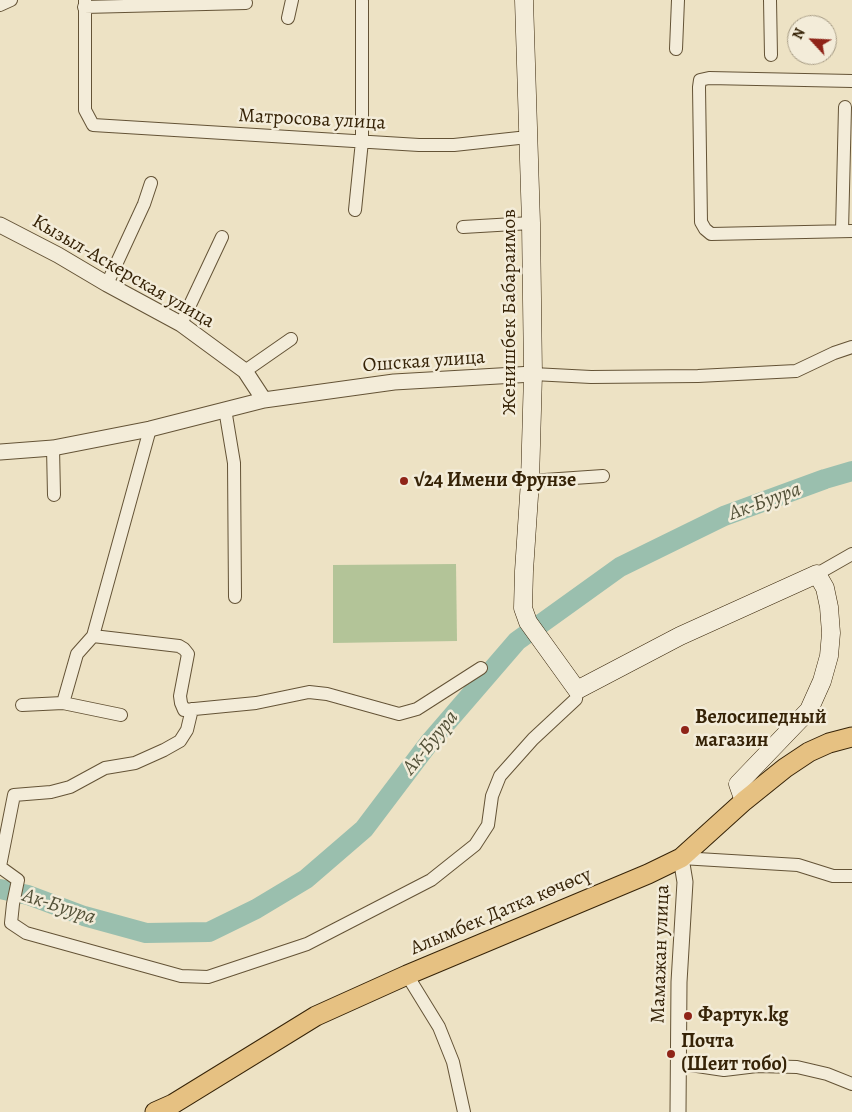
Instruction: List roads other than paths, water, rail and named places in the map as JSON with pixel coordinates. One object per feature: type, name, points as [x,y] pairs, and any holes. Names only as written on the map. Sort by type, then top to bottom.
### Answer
[{"type":"main road","name":"Женишбек Бабараимов","points":[[524,0],[531,224],[533,374],[530,481],[523,608],[528,622],[577,690]]},
{"type":"main road","points":[[577,690],[680,636],[818,574],[829,607],[831,632],[829,656],[822,681],[809,710],[738,784],[744,801]]},
{"type":"main road","name":"Алымбек Датка көчөсү","points":[[155,1112],[173,1104],[316,1016],[408,975],[648,874],[681,858],[744,801],[785,768],[809,752],[830,743],[852,737]]},
{"type":"street","points":[[0,5],[11,0]]},
{"type":"street","points":[[288,18],[292,0]]},
{"type":"street","points":[[676,49],[678,0]]},
{"type":"street","points":[[770,0],[771,55]]},
{"type":"street","points":[[356,210],[362,141],[362,1]]},
{"type":"street","points":[[85,3],[246,3]]},
{"type":"street","name":"Матросова улица","points":[[85,3],[85,110],[93,126],[419,145],[454,145],[528,137]]},
{"type":"street","points":[[845,107],[847,231],[711,234],[705,229],[702,222],[700,80],[708,78],[852,80]]},
{"type":"street","points":[[107,284],[144,204],[150,183]]},
{"type":"street","points":[[463,226],[531,224]]},
{"type":"street","name":"Кызыл-Аскерская улица","points":[[0,225],[58,255],[181,324],[245,371],[264,400]]},
{"type":"street","points":[[181,324],[222,238]]},
{"type":"street","points":[[245,371],[291,338]]},
{"type":"street","name":"Ошская улица","points":[[0,452],[53,448],[150,429],[264,400],[394,382],[533,374],[591,377],[698,376],[796,371],[834,353],[852,347]]},
{"type":"street","points":[[225,409],[234,463],[235,596]]},
{"type":"street","points":[[63,703],[77,654],[93,636],[150,429]]},
{"type":"street","points":[[53,448],[54,495]]},
{"type":"street","points":[[530,481],[603,476]]},
{"type":"street","points":[[818,574],[852,554]]},
{"type":"street","points":[[93,636],[179,646],[184,649],[188,654],[180,696],[180,703],[184,710],[256,703],[309,692],[327,694],[399,714],[417,709],[481,668]]},
{"type":"street","points":[[192,709],[187,730],[180,741],[164,750],[135,763],[105,768],[70,787],[51,792],[14,794],[0,866],[18,880],[11,923],[26,933],[181,976],[208,976],[307,944],[431,880],[475,845],[488,825],[492,796],[500,776],[532,739],[576,699],[577,690]]},
{"type":"street","points":[[22,705],[63,703],[121,715]]},
{"type":"street","points":[[681,858],[798,865],[833,876],[852,876]]},
{"type":"street","name":"Мамажан улица","points":[[678,1112],[679,982],[685,882],[681,858]]},
{"type":"street","points":[[408,975],[439,1027],[453,1062],[464,1112]]},
{"type":"street","points":[[677,1063],[724,1070],[757,1066],[797,1067],[828,1074],[852,1084]]},
{"type":"waterway","name":"Ак-Буура","points":[[0,889],[28,895],[84,916],[146,933],[209,932],[256,909],[306,879],[364,829],[429,743],[517,641],[620,567],[724,516],[852,471]]},
{"type":"place","name":"√24 Имени Фрунзе","points":[[404,481]]},
{"type":"place","name":"Велосипедный магазин","points":[[685,730]]},
{"type":"place","name":"Фартук.kg","points":[[688,1016]]},
{"type":"place","name":"Почта (Шеит тобо)","points":[[671,1054]]}]
